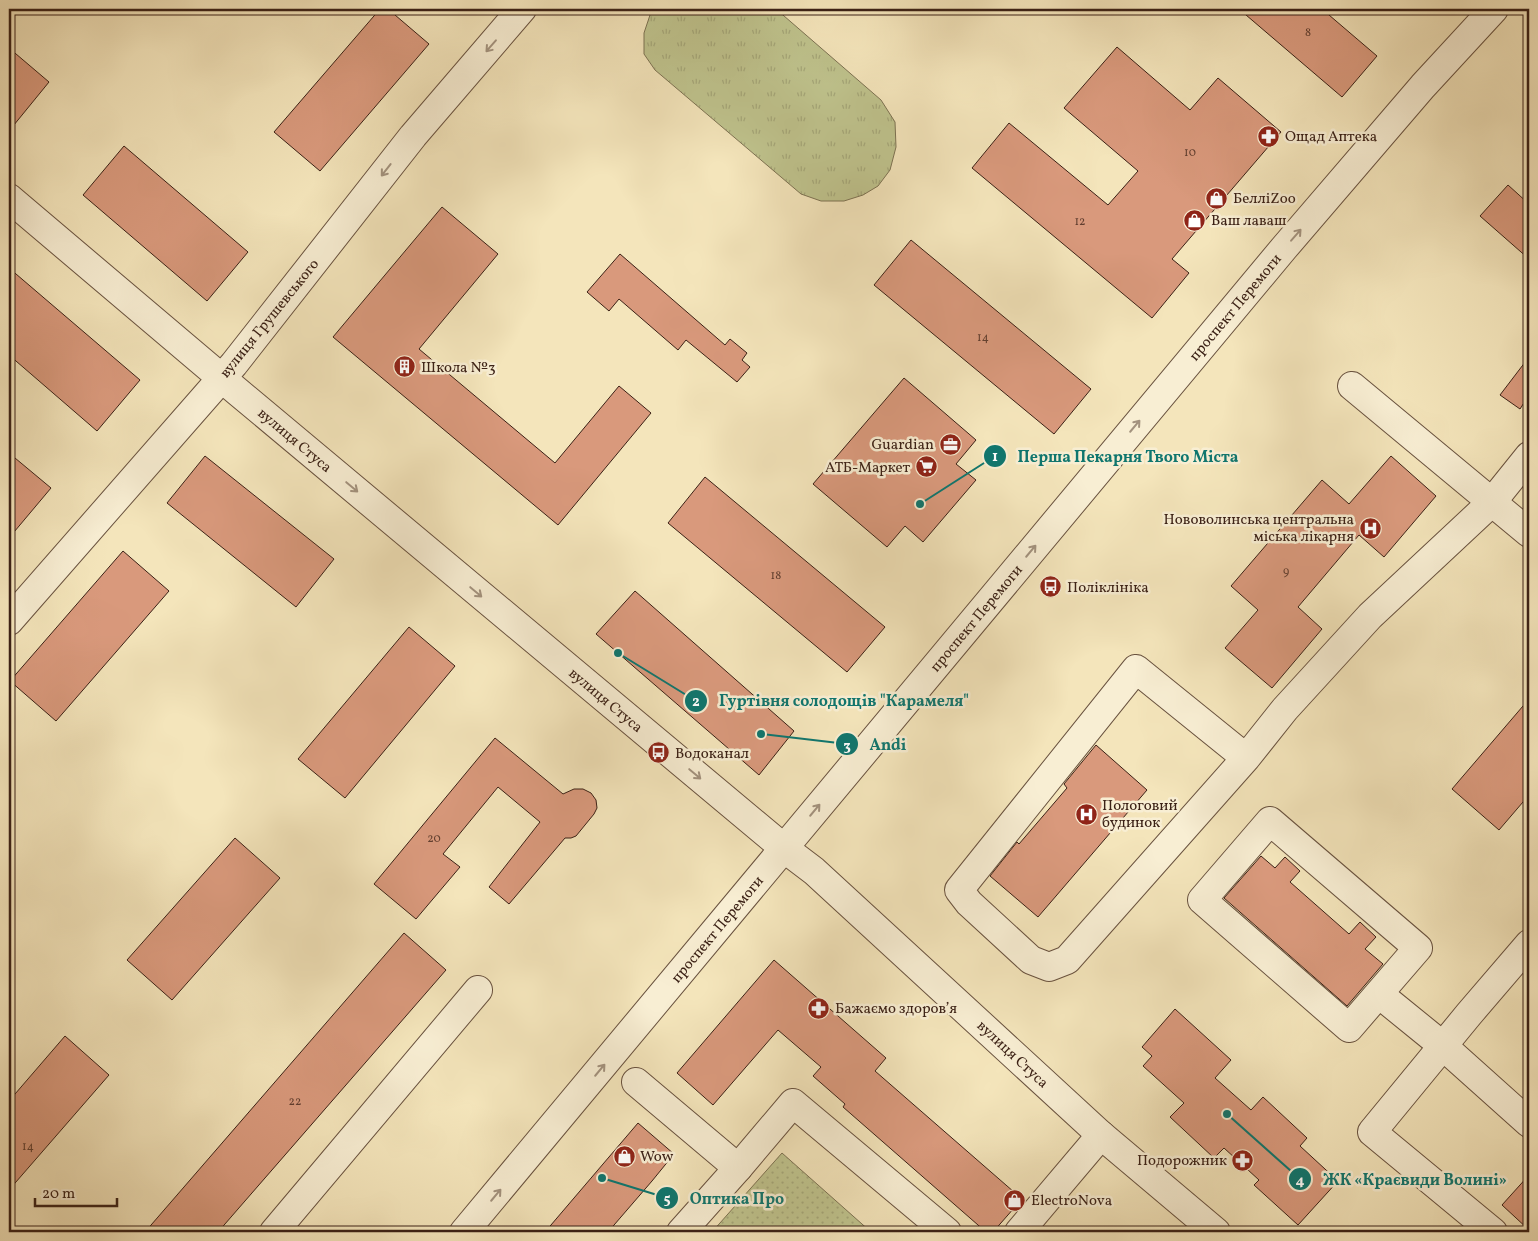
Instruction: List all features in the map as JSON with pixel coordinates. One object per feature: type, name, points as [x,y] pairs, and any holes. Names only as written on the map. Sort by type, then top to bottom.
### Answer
[{"type":"street","name":"вулиця Грушевського","points":[[9,621],[234,364],[413,136],[522,9]]},
{"type":"street","name":"проспект Перемоги","points":[[464,1232],[1284,248],[1423,86],[1494,9]]},
{"type":"street","name":"вулиця Стуса","points":[[9,198],[785,849],[814,871],[1101,1135],[1216,1232]]},
{"type":"street","points":[[1352,386],[1529,533]]},
{"type":"street","points":[[1246,758],[1136,669],[959,890],[969,903],[1031,960],[1049,967],[1067,960],[1246,758],[1285,710],[1370,616],[1492,502],[1529,456]]},
{"type":"street","points":[[1270,821],[1418,948],[1379,994],[1349,1028],[1202,900],[1270,821]]},
{"type":"street","points":[[1493,1232],[1372,1132],[1529,944]]},
{"type":"street","points":[[274,1232],[478,990]]},
{"type":"street","points":[[1379,994],[1443,1046],[1529,1123]]},
{"type":"street","points":[[636,1082],[738,1168]]},
{"type":"street","points":[[681,1232],[793,1102],[946,1232]]},
{"type":"street","points":[[1019,1232],[1101,1135]]},
{"type":"green space","points":[[652,9],[776,9],[881,100],[895,122],[896,147],[890,170],[878,186],[863,195],[844,201],[821,201],[801,194],[655,70],[644,54],[644,33]]},
{"type":"green space","points":[[782,1153],[871,1232],[712,1232]]},
{"type":"building","points":[[380,9],[388,9],[429,44],[320,171],[274,132]]},
{"type":"building","points":[[1239,9],[1322,9],[1377,56],[1342,97]]},
{"type":"building","points":[[1117,47],[1190,110],[1218,78],[1281,132],[1172,259],[1189,273],[1152,318],[972,168],[1009,123],[1108,205],[1138,171],[1064,108]]},
{"type":"building","points":[[9,48],[49,82],[9,131]]},
{"type":"building","points":[[124,146],[248,252],[207,301],[83,195]]},
{"type":"building","points":[[1508,185],[1529,204],[1529,259],[1480,216]]},
{"type":"building","name":"Школа №3","points":[[442,207],[498,254],[419,349],[555,463],[619,386],[651,413],[558,525],[333,337]]},
{"type":"building","points":[[911,240],[1091,389],[1054,434],[874,285]]},
{"type":"building","points":[[620,254],[725,345],[730,339],[747,353],[742,360],[750,367],[737,382],[686,340],[678,350],[619,299],[609,311],[587,292]]},
{"type":"building","points":[[9,268],[140,380],[97,431],[9,355]]},
{"type":"building","points":[[1529,357],[1529,395],[1520,409],[1500,395]]},
{"type":"building","points":[[904,378],[976,440],[956,464],[976,480],[923,542],[905,526],[887,547],[813,484]]},
{"type":"building","points":[[9,453],[51,488],[9,538]]},
{"type":"building","points":[[205,456],[334,559],[296,607],[167,503]]},
{"type":"building","points":[[1391,456],[1436,496],[1384,557],[1359,535],[1298,607],[1322,629],[1272,688],[1225,648],[1258,610],[1231,586],[1322,480],[1349,504]]},
{"type":"building","points":[[705,477],[885,627],[847,672],[668,523]]},
{"type":"building","points":[[123,551],[169,591],[56,721],[10,681]]},
{"type":"building","points":[[635,591],[794,731],[759,775],[596,634]]},
{"type":"building","points":[[409,627],[455,666],[345,798],[298,759]]},
{"type":"building","points":[[1529,699],[1529,795],[1499,830],[1452,789]]},
{"type":"building","points":[[495,738],[563,794],[574,789],[583,789],[591,793],[596,800],[597,808],[576,836],[565,838],[509,904],[489,887],[540,822],[498,787],[443,854],[460,867],[416,919],[374,884]]},
{"type":"building","name":"Пологовий будинок","points":[[1096,745],[1147,790],[1038,917],[990,876],[1017,842],[1019,844],[1067,788],[1064,784]]},
{"type":"building","points":[[235,838],[280,878],[172,1000],[127,960]]},
{"type":"building","points":[[1261,856],[1275,868],[1285,857],[1300,871],[1290,882],[1349,934],[1360,922],[1376,937],[1365,949],[1383,964],[1347,1006],[1224,898]]},
{"type":"building","points":[[404,933],[446,970],[218,1232],[145,1232]]},
{"type":"building","points":[[774,960],[886,1058],[875,1071],[1022,1199],[993,1232],[986,1232],[843,1107],[845,1104],[813,1076],[821,1067],[778,1030],[713,1105],[677,1073]]},
{"type":"building","points":[[1175,1009],[1231,1060],[1215,1078],[1251,1110],[1263,1097],[1307,1138],[1300,1146],[1338,1181],[1298,1225],[1254,1185],[1259,1180],[1224,1148],[1214,1158],[1170,1117],[1184,1103],[1143,1066],[1152,1056],[1142,1047]]},
{"type":"building","points":[[65,1036],[109,1075],[9,1190],[9,1101]]},
{"type":"building","points":[[638,1123],[674,1154],[652,1181],[608,1232],[545,1232]]},
{"type":"building","points":[[1529,1175],[1529,1230],[1502,1205]]},
{"type":"place","name":"Ощад Аптека","points":[[1269,136]]},
{"type":"place","name":"БелліZoo","points":[[1217,198]]},
{"type":"place","name":"Ваш лаваш","points":[[1195,220]]},
{"type":"place","name":"Школа №3","points":[[405,367]]},
{"type":"place","name":"Guardian","points":[[950,444]]},
{"type":"place","name":"АТБ-Маркет","points":[[926,467]]},
{"type":"place","name":"Перша Пекарня Твого Міста","points":[[920,504]]},
{"type":"place","name":"Нововолинська центральна міська лікарня","points":[[1370,528]]},
{"type":"place","name":"Поліклініка","points":[[1051,587]]},
{"type":"place","name":"Гуртівня солодощів \"Карамеля\"","points":[[618,653]]},
{"type":"place","name":"Andi","points":[[761,734]]},
{"type":"place","name":"Водоканал","points":[[659,753]]},
{"type":"place","name":"Пологовий будинок","points":[[1086,814]]},
{"type":"place","name":"Бажаємо здоровʼя","points":[[819,1008]]},
{"type":"place","name":"ЖК «Краєвиди Волині»","points":[[1227,1114]]},
{"type":"place","name":"Wow","points":[[624,1156]]},
{"type":"place","name":"Подорожник","points":[[1243,1160]]},
{"type":"place","name":"Оптика Про","points":[[602,1178]]},
{"type":"place","name":"ElectroNova","points":[[1015,1200]]}]
